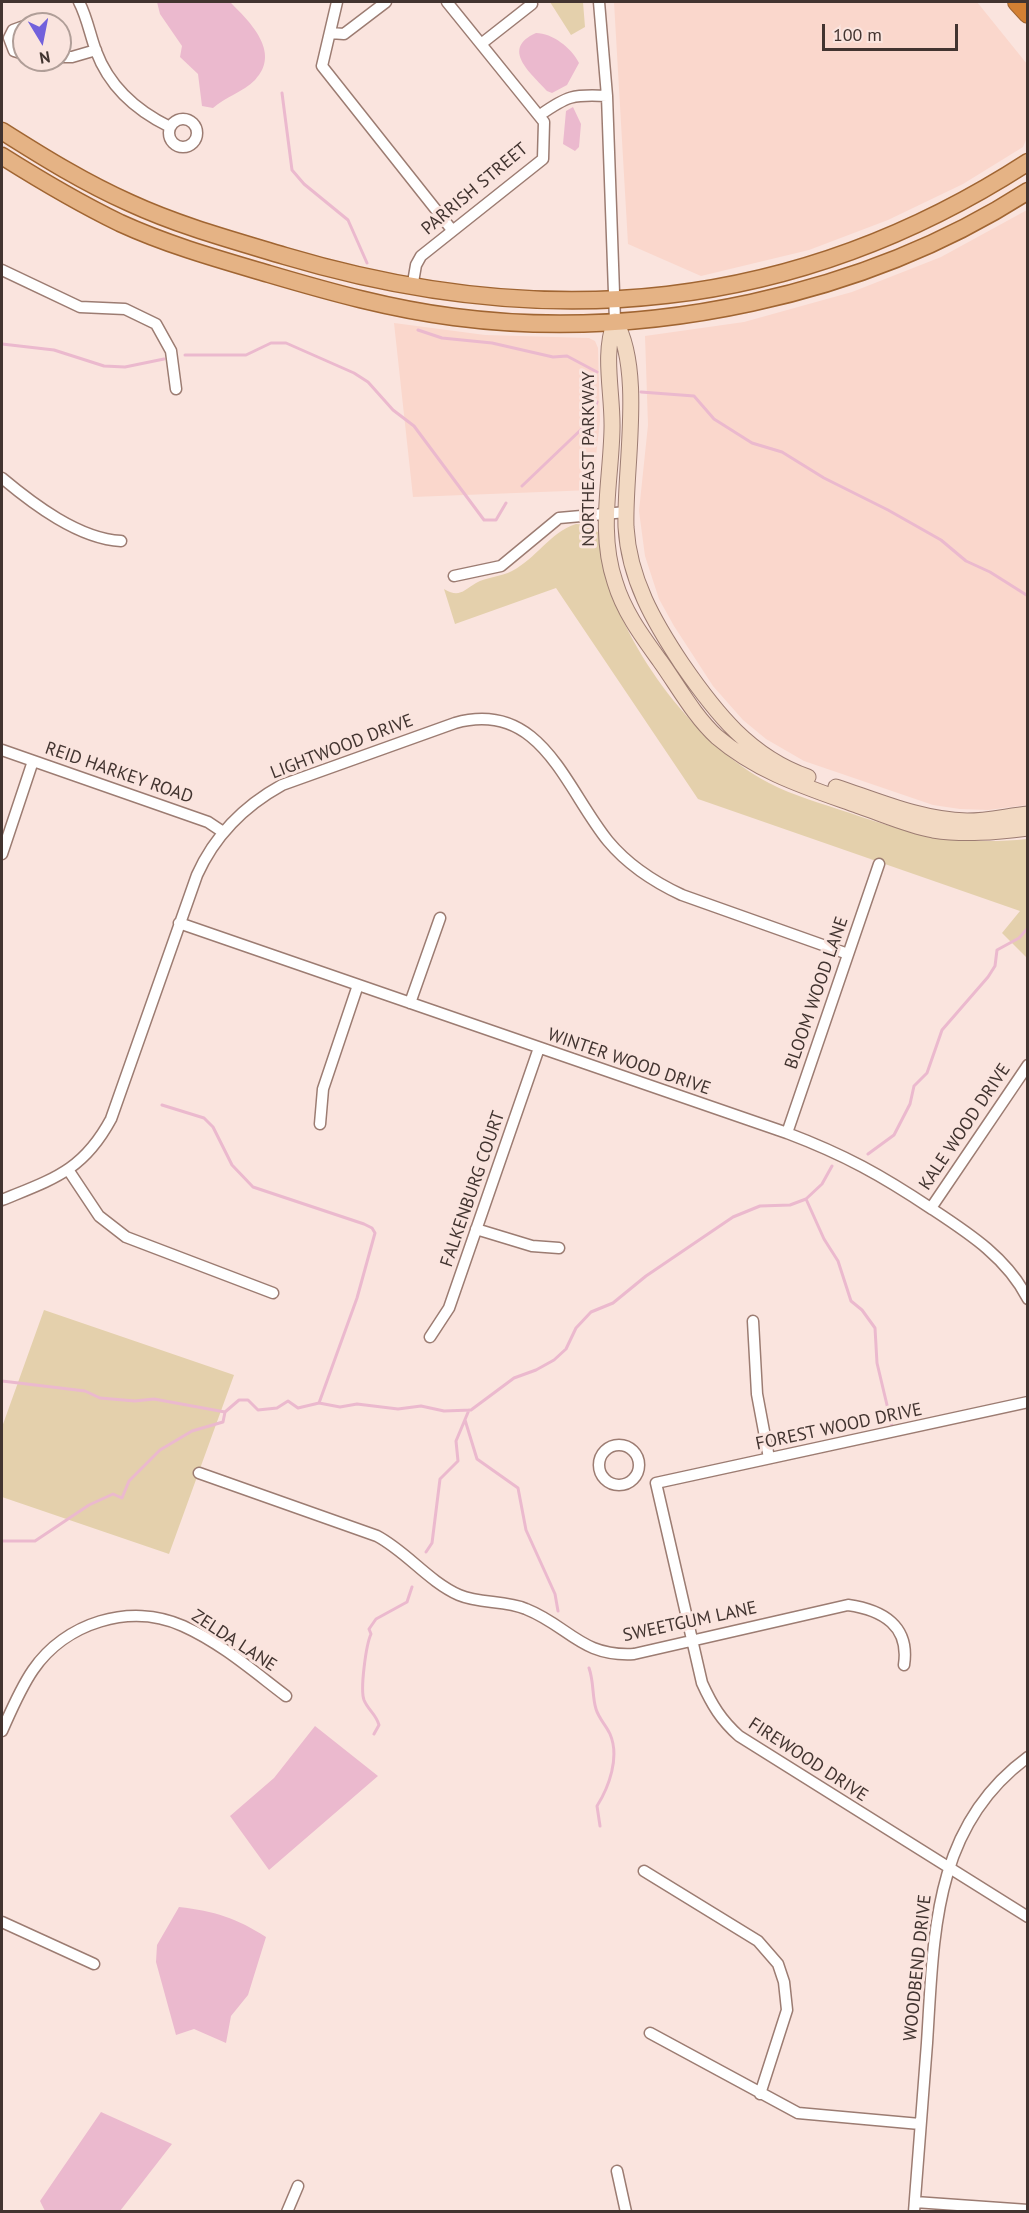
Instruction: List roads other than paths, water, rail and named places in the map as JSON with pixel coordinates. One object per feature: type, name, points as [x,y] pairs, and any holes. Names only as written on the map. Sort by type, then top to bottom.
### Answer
[{"type":"highway","points":[[1017,2],[1028,14]]},
{"type":"main road","points":[[2,131],[71,174],[129,203],[190,228],[323,268],[412,288],[502,300],[615,301],[726,287],[841,254],[909,227],[963,200],[1028,162]]},
{"type":"main road","points":[[2,156],[63,194],[123,224],[186,250],[319,289],[395,307],[454,317],[542,323],[615,321],[692,314],[777,295],[894,260],[974,222],[1028,191]]},
{"type":"main road","points":[[926,246],[925,236],[929,230],[991,197],[1028,170]]},
{"type":"main road","points":[[777,295],[802,280],[904,240],[908,235],[909,227]]},
{"type":"street","points":[[79,2],[106,72],[124,96],[140,109],[170,127]]},
{"type":"street","points":[[337,2],[322,66],[452,230]]},
{"type":"street","points":[[330,33],[344,34],[386,2]]},
{"type":"street","points":[[447,2],[540,116],[563,99],[581,95],[607,96]]},
{"type":"street","points":[[481,44],[532,4],[530,2]]},
{"type":"street","name":"NORTHEAST PARKWAY","points":[[598,2],[607,96],[615,301],[615,321],[609,336],[608,351],[612,428],[605,531],[615,582],[634,624],[715,735],[733,750],[778,776],[912,825],[980,834],[1028,828]]},
{"type":"street","points":[[12,30],[9,38],[12,46]]},
{"type":"street","points":[[72,57],[96,50]]},
{"type":"street","name":"PARRISH STREET","points":[[412,288],[416,266],[421,256],[543,159],[544,122],[540,116]]},
{"type":"street","points":[[2,270],[80,307],[125,309],[156,324],[171,351],[176,389]]},
{"type":"street","name":"NORTHEAST PARKWAY","points":[[615,321],[623,335],[626,350],[630,401],[626,512],[632,565],[654,621],[723,720],[753,748],[799,774],[913,813],[969,821],[1028,814]]},
{"type":"street","points":[[2,478],[57,518],[100,537],[121,541]]},
{"type":"street","points":[[454,576],[501,566],[559,518],[626,512]]},
{"type":"street","name":"LIGHTWOOD DRIVE","points":[[2,1200],[69,1171],[91,1150],[111,1119],[202,862],[223,832],[257,800],[295,779],[455,723],[475,718],[495,719],[524,730],[543,746],[607,840],[652,880],[682,895],[848,954]]},
{"type":"street","name":"REID HARKEY ROAD","points":[[2,750],[208,822],[223,832]]},
{"type":"street","points":[[2,854],[33,761]]},
{"type":"street","name":"BLOOM WOOD LANE","points":[[787,1133],[879,864]]},
{"type":"street","points":[[410,1003],[440,918]]},
{"type":"street","name":"WINTER WOOD DRIVE","points":[[179,923],[787,1133],[865,1166],[986,1246],[1009,1270],[1028,1299]]},
{"type":"street","points":[[320,1124],[323,1089],[358,985]]},
{"type":"street","name":"FALKENBURG COURT","points":[[430,1337],[448,1308],[539,1048]]},
{"type":"street","name":"KALE WOOD DRIVE","points":[[931,1208],[1028,1065]]},
{"type":"street","points":[[69,1171],[99,1216],[126,1237],[273,1293]]},
{"type":"street","points":[[477,1229],[526,1244],[559,1248]]},
{"type":"street","points":[[753,1321],[757,1395],[769,1458]]},
{"type":"street","name":"FOREST WOOD DRIVE","points":[[656,1483],[865,1440],[1028,1402]]},
{"type":"street","points":[[639,1469],[656,1483]]},
{"type":"street","name":"SWEETGUM LANE","points":[[199,1473],[377,1536],[400,1549],[440,1583],[459,1595],[526,1608],[597,1651],[617,1655],[634,1654],[848,1605],[868,1609],[895,1626],[904,1643],[904,1665]]},
{"type":"street","name":"FIREWOOD DRIVE","points":[[656,1483],[702,1683],[713,1708],[739,1736],[1028,1917]]},
{"type":"street","name":"ZELDA LANE","points":[[2,1731],[24,1683],[46,1654],[84,1627],[113,1618],[146,1617],[182,1625],[220,1647],[286,1695]]},
{"type":"street","name":"WOODBEND DRIVE","points":[[914,2206],[937,1909],[955,1849],[980,1804],[1005,1775],[1028,1757]]},
{"type":"street","points":[[644,1871],[758,1941],[778,1964],[786,1992],[786,2018],[760,2094]]},
{"type":"street","points":[[2,1922],[94,1964]]},
{"type":"street","points":[[650,2032],[787,2108],[812,2116],[920,2124]]},
{"type":"street","points":[[617,2171],[626,2211]]},
{"type":"street","points":[[286,2211],[298,2186]]},
{"type":"street","points":[[914,2206],[1028,2210]]},
{"type":"waterway","points":[[282,93],[292,170],[304,184],[348,220],[367,263]]},
{"type":"waterway","points":[[418,330],[442,338],[492,343],[553,357],[567,356],[597,372]]},
{"type":"waterway","points":[[185,355],[246,355],[271,343],[286,343],[354,373],[368,382],[393,410],[414,426],[484,520],[496,520],[506,503]]},
{"type":"waterway","points":[[2,344],[54,350],[104,366],[125,367],[164,359]]},
{"type":"waterway","points":[[641,392],[694,396],[714,419],[752,443],[782,452],[824,478],[888,510],[941,540],[966,561],[990,572],[1028,596]]},
{"type":"waterway","points":[[522,486],[589,422],[597,402]]},
{"type":"waterway","points":[[868,1154],[894,1135],[910,1104],[914,1086],[927,1073],[942,1030],[988,977],[995,966],[997,950],[1019,938],[1028,928]]},
{"type":"waterway","points":[[162,1105],[204,1118],[213,1127],[232,1165],[253,1187],[364,1224],[372,1228],[375,1233],[357,1298],[319,1403]]},
{"type":"waterway","points":[[2,1381],[85,1391],[100,1398],[135,1401],[154,1399],[225,1412],[239,1400],[248,1400],[258,1410],[277,1408],[288,1401],[298,1408],[319,1403],[340,1407],[357,1404],[398,1409],[421,1406],[444,1411],[471,1410],[514,1378],[554,1360],[566,1349],[576,1328],[591,1312],[613,1303],[646,1276],[733,1217],[760,1206],[790,1205],[806,1199],[822,1184],[832,1166]]},
{"type":"waterway","points":[[806,1199],[824,1239],[838,1261],[851,1301],[862,1310],[875,1328],[877,1363],[892,1426]]},
{"type":"waterway","points":[[426,1552],[432,1543],[440,1479],[458,1461],[456,1441],[469,1410]]},
{"type":"waterway","points":[[2,1541],[35,1541],[89,1505],[113,1494],[122,1498],[129,1481],[160,1450],[192,1431],[223,1422],[225,1412]]},
{"type":"waterway","points":[[465,1420],[477,1459],[518,1488],[526,1530],[555,1594],[558,1611]]},
{"type":"waterway","points":[[374,1734],[379,1725],[364,1700],[363,1694],[364,1667],[371,1634],[369,1629],[376,1619],[407,1602],[412,1587]]},
{"type":"waterway","points":[[589,1668],[596,1709],[610,1734],[614,1752],[612,1772],[597,1806],[600,1826]]}]
